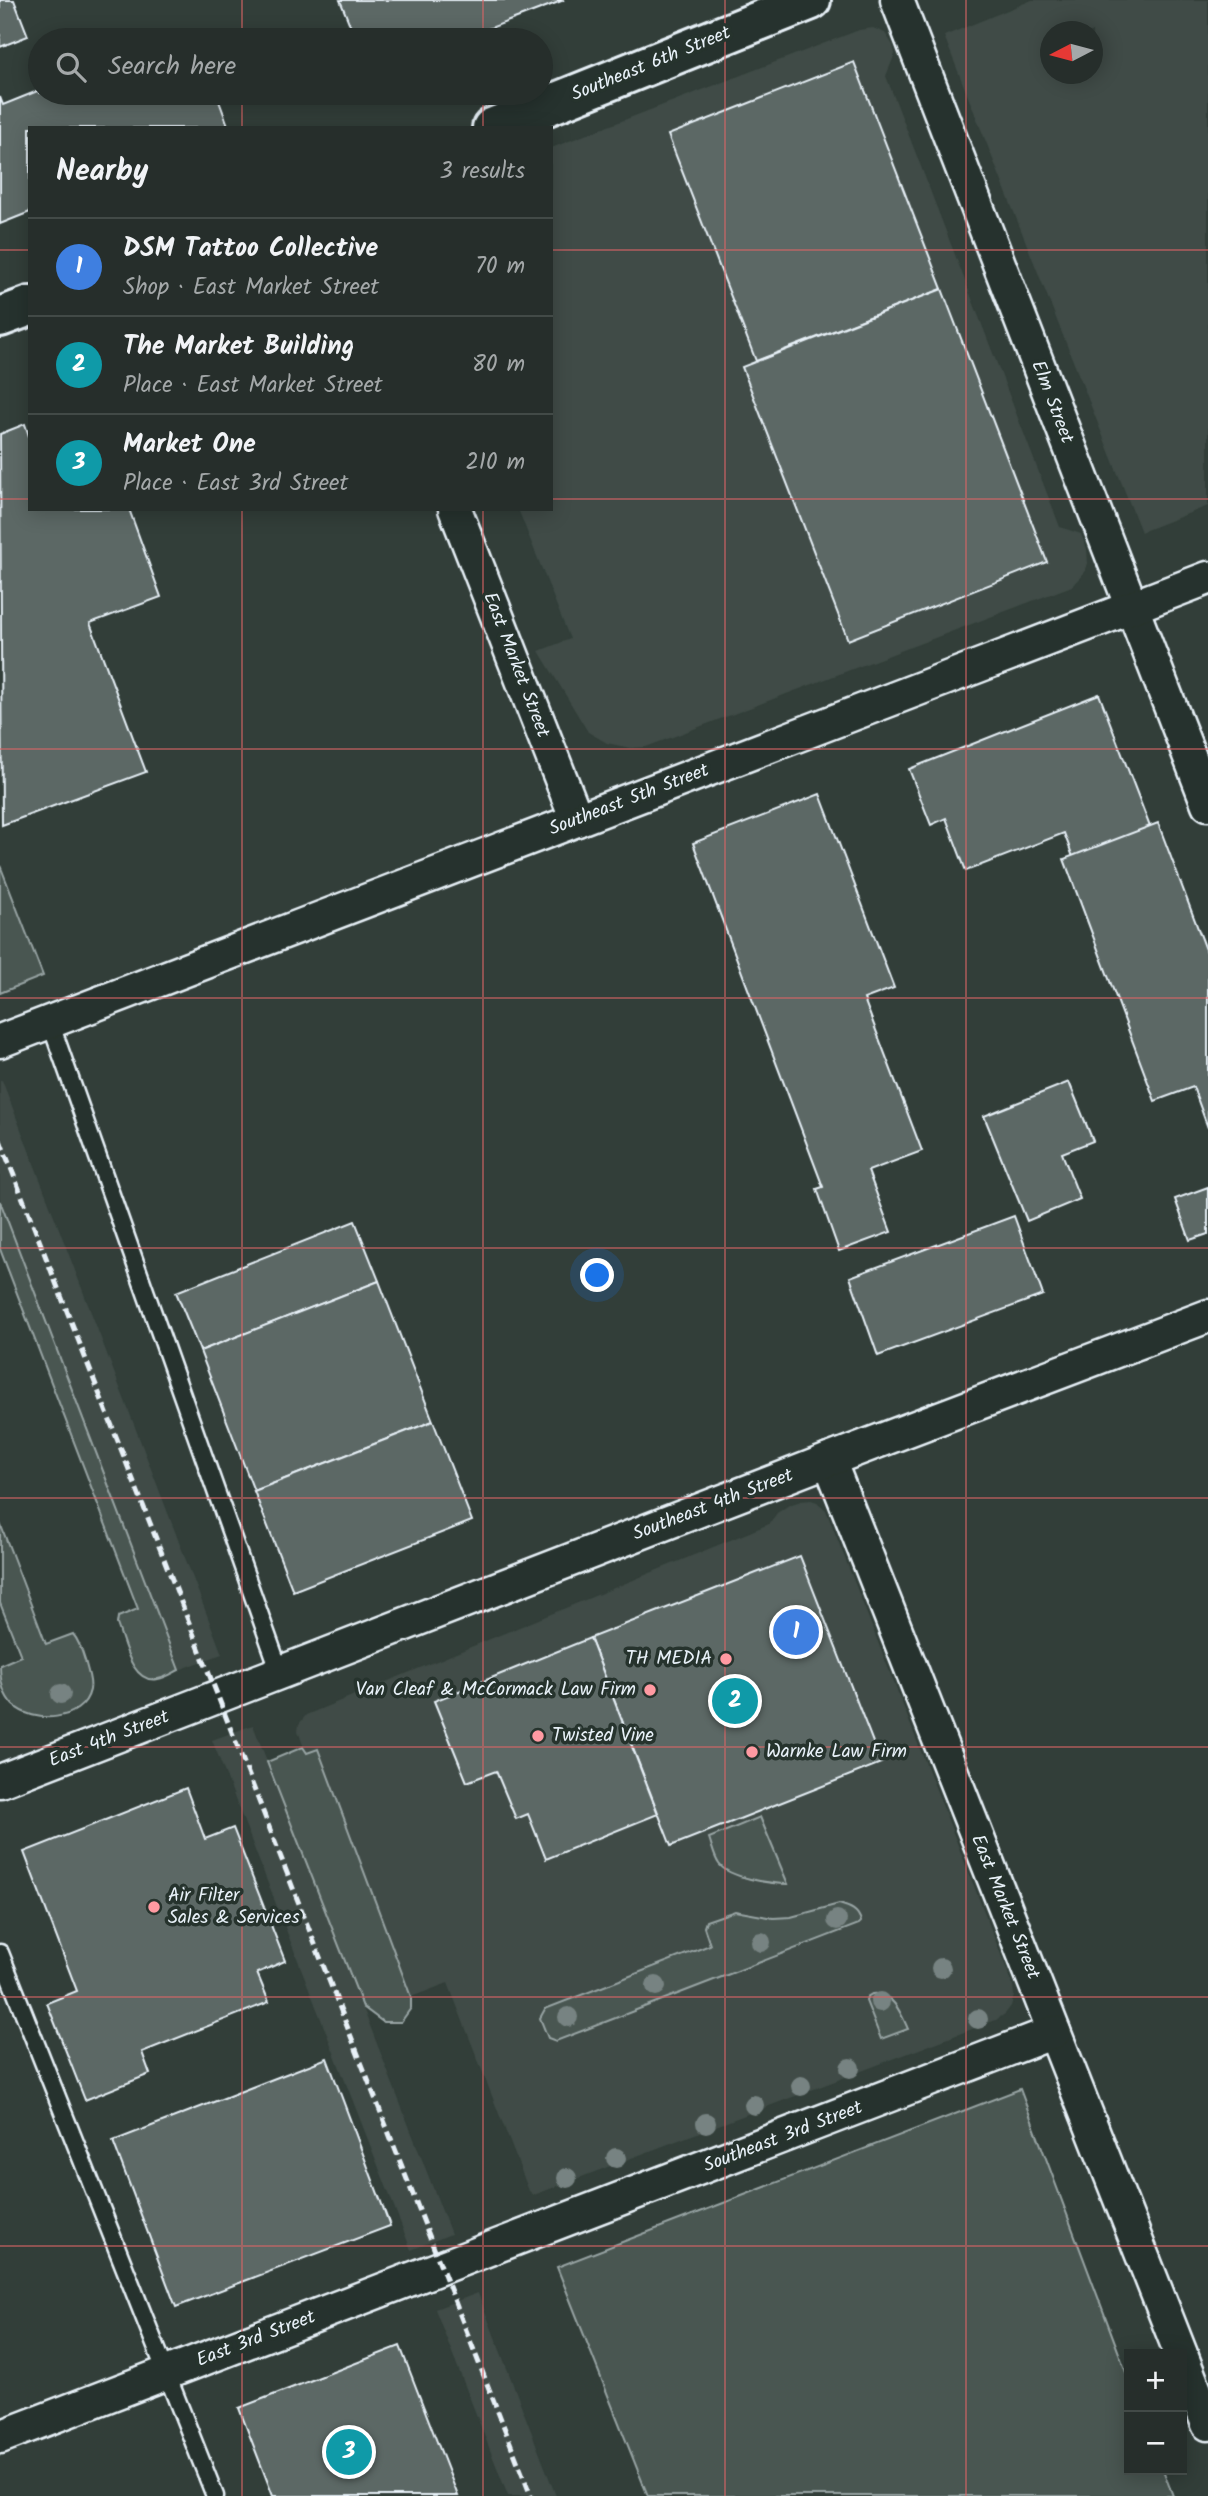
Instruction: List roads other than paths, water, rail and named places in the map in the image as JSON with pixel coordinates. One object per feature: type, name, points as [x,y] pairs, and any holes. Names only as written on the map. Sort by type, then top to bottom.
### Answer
[{"type":"main road","name":"Southeast 6th Street","points":[[553,104],[811,0]]},
{"type":"main road","name":"Southeast 6th Street","points":[[497,126],[549,105]]},
{"type":"main road","points":[[0,317],[28,307]]},
{"type":"street","name":"Elm Street","points":[[897,0],[1208,804]]},
{"type":"street","name":"East Market Street","points":[[456,511],[577,820]]},
{"type":"street","name":"Southeast 5th Street","points":[[0,1041],[1208,578]]},
{"type":"street","name":"Southeast 4th Street","points":[[218,1696],[1208,1316]]},
{"type":"street","name":"East Market Street","points":[[828,1460],[1178,2349]]},
{"type":"street","name":"East 4th Street","points":[[0,1781],[218,1696]]},
{"type":"street","name":"Southeast 3rd Street","points":[[512,2241],[1054,2032]]},
{"type":"street","name":"East 3rd Street","points":[[0,2437],[512,2241]]},
{"type":"street","name":"East Market Street","points":[[1187,2371],[1208,2424]]},
{"type":"lane","points":[[50,1023],[280,1672]]},
{"type":"lane","points":[[0,1953],[215,2496]]},
{"type":"railway","points":[[0,1140],[531,2496]]},
{"type":"place","name":"DSM Tattoo Collective","points":[[796,1632]]},
{"type":"place","name":"TH MEDIA","points":[[726,1659]]},
{"type":"place","name":"Van Cleaf & McCormack Law Firm","points":[[650,1690]]},
{"type":"place","name":"The Market Building","points":[[735,1701]]},
{"type":"place","name":"Twisted Vine","points":[[538,1736]]},
{"type":"place","name":"Warnke Law Firm","points":[[752,1752]]},
{"type":"place","name":"Air Filter Sales & Services","points":[[154,1907]]},
{"type":"place","name":"Market One","points":[[349,2452]]}]
